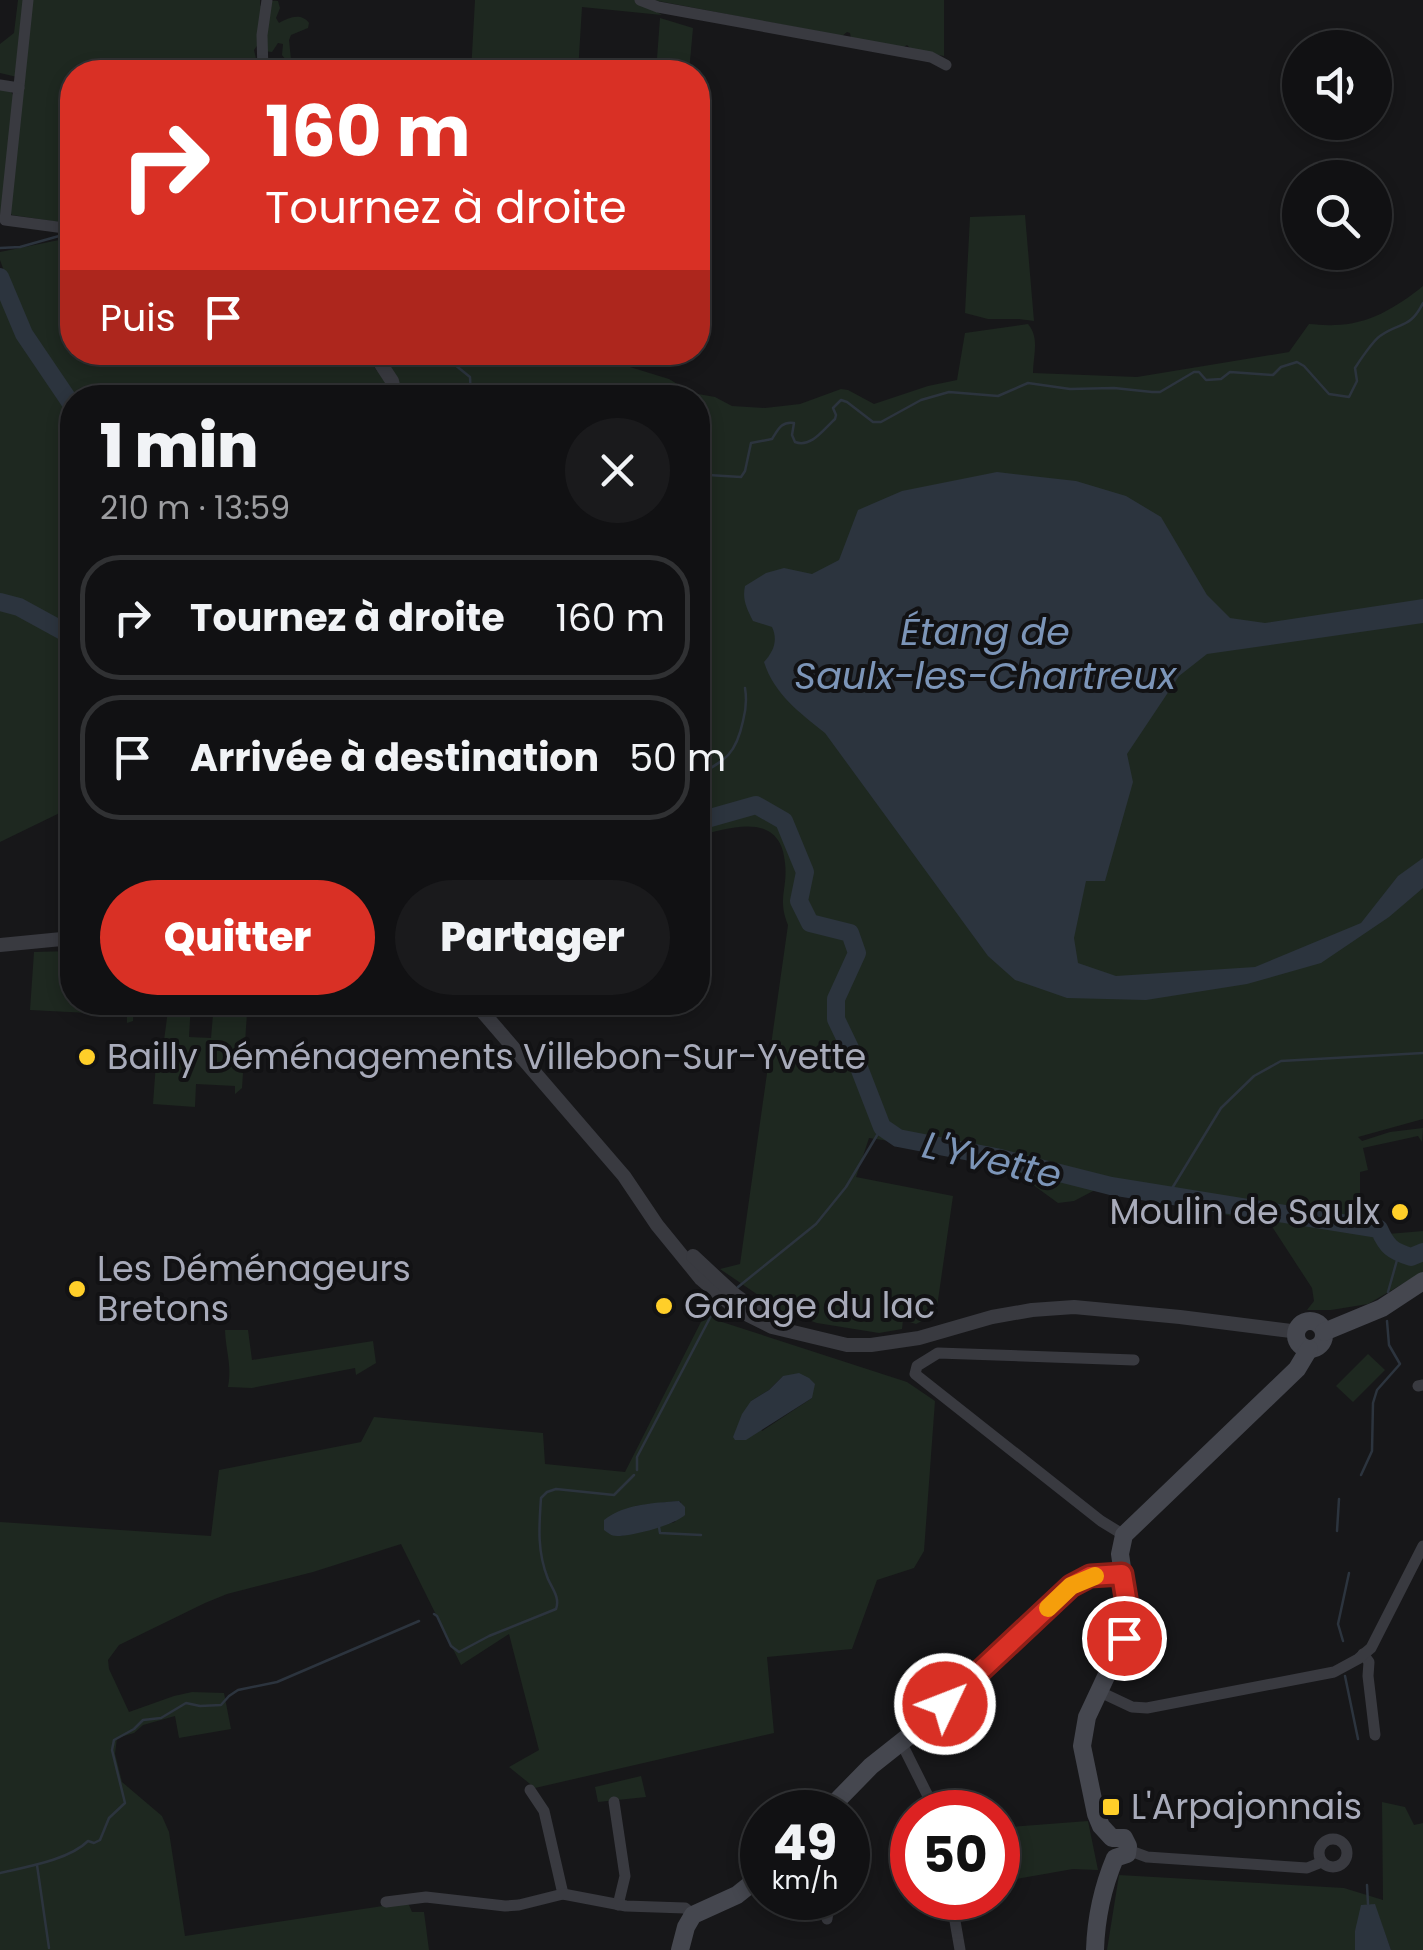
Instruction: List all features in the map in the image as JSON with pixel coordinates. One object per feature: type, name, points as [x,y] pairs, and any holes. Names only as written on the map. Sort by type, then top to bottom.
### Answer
[{"type":"main road","points":[[1324,1332],[1382,1308],[1423,1282]]},
{"type":"main road","points":[[1095,1950],[1096,1918],[1104,1883],[1122,1854],[1124,1838],[1112,1838],[1101,1826],[1082,1746],[1086,1717],[1122,1650],[1129,1616],[1120,1554],[1124,1535],[1297,1369],[1309,1349],[1321,1344],[1324,1332],[1320,1324],[1311,1320],[1298,1326],[1296,1335],[1298,1343],[1309,1349]]},
{"type":"main road","points":[[847,1790],[1071,1586],[1090,1576],[1122,1574]]},
{"type":"main road","points":[[680,1950],[693,1915],[740,1893]]},
{"type":"street","points":[[28,0],[5,220],[60,227]]},
{"type":"street","points":[[263,60],[267,0]]},
{"type":"street","points":[[640,0],[674,10],[931,57],[946,65]]},
{"type":"street","points":[[0,86],[20,88]]},
{"type":"street","points":[[0,944],[60,939]]},
{"type":"street","points":[[485,1015],[624,1176],[656,1225],[701,1279],[782,1325],[819,1339],[847,1344],[890,1344],[1032,1310],[1074,1308],[1180,1317],[1290,1331],[1296,1335]]},
{"type":"street","points":[[1124,1535],[915,1374],[917,1366],[938,1353],[1134,1360]]},
{"type":"street","points":[[1098,1691],[1146,1708],[1334,1672],[1370,1648],[1423,1546]]},
{"type":"street","points":[[1363,1654],[1370,1662],[1375,1735]]},
{"type":"street","points":[[901,1742],[925,1790]]},
{"type":"street","points":[[530,1790],[544,1811],[562,1894]]},
{"type":"street","points":[[614,1802],[625,1876],[618,1905]]},
{"type":"street","points":[[1122,1854],[1307,1868],[1322,1862]]},
{"type":"street","points":[[386,1902],[426,1898],[505,1906],[562,1894],[618,1905],[684,1908],[693,1915]]},
{"type":"street","points":[[955,1920],[960,1950]]},
{"type":"shaded area","points":[[18,0],[260,0],[260,6],[278,1],[279,23],[298,17],[309,23],[308,28],[291,35],[291,60],[282,55],[283,44],[278,43],[272,52],[257,46],[256,60],[60,60],[60,222],[12,215],[8,209],[17,77],[0,73],[0,44],[14,33]]},
{"type":"shaded area","points":[[475,0],[637,0],[662,15],[582,7],[579,60],[472,60]]},
{"type":"shaded area","points":[[653,0],[944,0],[944,56],[912,50],[907,45],[902,48],[851,38],[847,32],[842,36]]},
{"type":"shaded area","points":[[660,18],[693,28],[690,60],[657,60]]},
{"type":"shaded area","points":[[0,89],[10,90],[14,97],[0,220]]},
{"type":"shaded area","points":[[1025,215],[1034,321],[988,319],[965,313],[970,217]]},
{"type":"shaded area","points":[[60,240],[60,365],[373,365],[377,371],[375,365],[624,365],[679,385],[60,385],[60,813],[0,842],[0,298],[12,293],[0,252]]},
{"type":"shaded area","points":[[1423,286],[1423,1119],[1358,1137],[1362,1141],[1423,1128],[1422,1142],[1418,1136],[1363,1148],[1368,1170],[1360,1172],[1360,1229],[1388,1234],[1423,1231],[1423,1272],[1368,1304],[1307,1310],[1314,1301],[1312,1288],[1271,1225],[1118,1190],[1095,1190],[1074,1201],[1058,1203],[1003,1163],[965,1152],[869,1138],[856,1177],[953,1196],[936,1314],[916,1324],[903,1320],[902,1329],[879,1333],[817,1323],[780,1310],[720,1269],[740,1264],[788,925],[783,908],[785,863],[781,847],[764,829],[710,833],[710,396],[732,406],[765,408],[800,404],[841,389],[874,404],[957,380],[965,333],[1028,324],[1035,341],[1033,373],[1137,377],[1289,352],[1309,324],[1347,324],[1370,318]]},
{"type":"shaded area","points":[[60,951],[60,1012],[30,1010],[34,952]]},
{"type":"shaded area","points":[[167,1015],[190,1015],[189,1037],[211,1038],[213,1015],[247,1015],[242,1088],[235,1094],[235,1086],[196,1084],[195,1107],[153,1104],[157,1049],[163,1048]]},
{"type":"shaded area","points":[[707,1310],[722,1322],[907,1382],[935,1401],[924,1551],[914,1568],[877,1580],[852,1649],[767,1657],[774,1733],[535,1788],[509,1767],[539,1750],[509,1634],[461,1665],[401,1544],[227,1594],[119,1645],[108,1660],[109,1669],[129,1712],[192,1692],[224,1693],[231,1729],[179,1738],[175,1716],[117,1738],[115,1754],[122,1782],[162,1816],[169,1832],[185,1936],[396,1904],[409,1905],[412,1912],[424,1912],[429,1950],[0,1950],[0,1522],[211,1536],[219,1470],[361,1442],[374,1417],[543,1433],[545,1464],[625,1472]],"holes":[[[783,1376],[812,1398],[762,1431],[751,1401]],[[681,1502],[675,1522],[621,1536],[635,1506]]]},
{"type":"shaded area","points":[[225,1330],[248,1330],[252,1360],[373,1341],[376,1363],[356,1375],[355,1368],[252,1388],[228,1387]]},
{"type":"shaded area","points":[[1368,1354],[1385,1370],[1353,1402],[1336,1386]]},
{"type":"shaded area","points":[[641,1776],[646,1797],[598,1802],[595,1787]]},
{"type":"shaded area","points":[[1382,1802],[1405,1807],[1414,1825],[1423,1823],[1423,1950],[1391,1950],[1374,1904],[1355,1931],[1355,1950],[1107,1950],[1119,1875],[1344,1888],[1383,1900]]},
{"type":"shaded area","points":[[1088,1821],[1098,1870],[1073,1869],[1020,1878],[1020,1826]]},
{"type":"water","name":"Étang de Saulx-les-Chartreux","points":[[997,472],[1076,481],[1126,496],[1161,517],[1207,595],[1230,618],[1265,623],[1423,599],[1423,623],[1207,654],[1179,676],[1127,754],[1133,782],[1105,881],[1086,881],[1074,938],[1078,963],[1116,976],[1255,967],[1361,923],[1398,876],[1423,858],[1423,888],[1389,917],[1321,963],[1247,984],[1146,1000],[1067,998],[1015,980],[988,956],[825,733],[774,684],[764,662],[774,645],[774,632],[772,627],[753,621],[744,596],[745,586],[766,573],[784,568],[812,574],[839,560],[858,510],[902,491]]},
{"type":"water","points":[[799,1373],[815,1384],[812,1398],[746,1440],[735,1440],[742,1414],[751,1401],[783,1376]]},
{"type":"water","points":[[679,1501],[685,1507],[685,1515],[664,1526],[620,1536],[604,1530],[604,1520],[620,1511]]},
{"type":"water","points":[[1375,1904],[1391,1950],[1355,1950],[1361,1905]]},
{"type":"waterway","points":[[0,248],[60,236]]},
{"type":"waterway","name":"L'Yvette","points":[[0,277],[24,334],[60,387]]},
{"type":"waterway","points":[[710,475],[741,477],[751,443],[772,439],[786,423],[794,423],[795,442],[812,440],[835,419],[833,408],[841,400],[873,422],[881,422],[921,400],[949,392],[998,396],[1028,383],[1070,389],[1160,392],[1194,372],[1206,380],[1221,379],[1230,372],[1273,375],[1281,367],[1297,362],[1329,394],[1349,397],[1357,381],[1355,368],[1370,346],[1387,331],[1409,321],[1423,303]]},
{"type":"waterway","points":[[455,365],[470,377],[470,385]]},
{"type":"waterway","points":[[0,602],[19,607],[60,629]]},
{"type":"waterway","points":[[710,768],[733,749],[745,713],[745,688]]},
{"type":"waterway","name":"L'Yvette","points":[[710,818],[756,805],[784,821],[805,872],[799,901],[810,923],[850,933],[857,953],[836,999],[836,1019],[882,1127],[898,1138],[996,1157],[1111,1186],[1379,1229],[1399,1253],[1411,1257],[1423,1252]]},
{"type":"waterway","points":[[1168,1195],[1221,1108],[1254,1076],[1281,1061],[1423,1053]]},
{"type":"waterway","points":[[738,1287],[816,1224],[846,1187],[882,1127]]},
{"type":"waterway","points":[[1388,1292],[1399,1253]]},
{"type":"waterway","points":[[637,1470],[637,1457],[713,1312],[722,1303]]},
{"type":"waterway","points":[[1361,1475],[1372,1451],[1377,1390],[1400,1364],[1389,1345],[1387,1321]]},
{"type":"waterway","points":[[434,1614],[451,1646],[459,1652],[556,1609],[557,1598],[540,1549],[541,1498],[556,1489],[614,1495],[634,1475]]},
{"type":"waterway","points":[[1337,1531],[1339,1499]]},
{"type":"waterway","points":[[659,1527],[660,1533],[701,1535]]},
{"type":"waterway","points":[[1343,1641],[1338,1624],[1349,1573]]},
{"type":"waterway","points":[[0,1873],[47,1862],[88,1841],[100,1840],[109,1818],[125,1803],[112,1750],[114,1740],[143,1720],[161,1718],[186,1703],[221,1705],[238,1690],[277,1682],[419,1621]]},
{"type":"waterway","points":[[1345,1676],[1358,1739]]},
{"type":"waterway","points":[[37,1865],[49,1948]]},
{"type":"waterway","points":[[1367,1885],[1368,1904]]},
{"type":"slow traffic","points":[[1048,1608],[1071,1586],[1095,1576]]},
{"type":"place","name":"Bailly Déménagements Villebon-Sur-Yvette","points":[[87,1057]]},
{"type":"place","name":"Moulin de Saulx","points":[[1400,1212]]},
{"type":"place","name":"Les Déménageurs Bretons","points":[[77,1289]]},
{"type":"place","name":"Garage du lac","points":[[664,1306]]},
{"type":"place","name":"L'Arpajonnais","points":[[1111,1807]]},
{"type":"route","points":[[945,1704],[1071,1586],[1090,1576],[1122,1574],[1129,1616],[1124,1638]]}]
